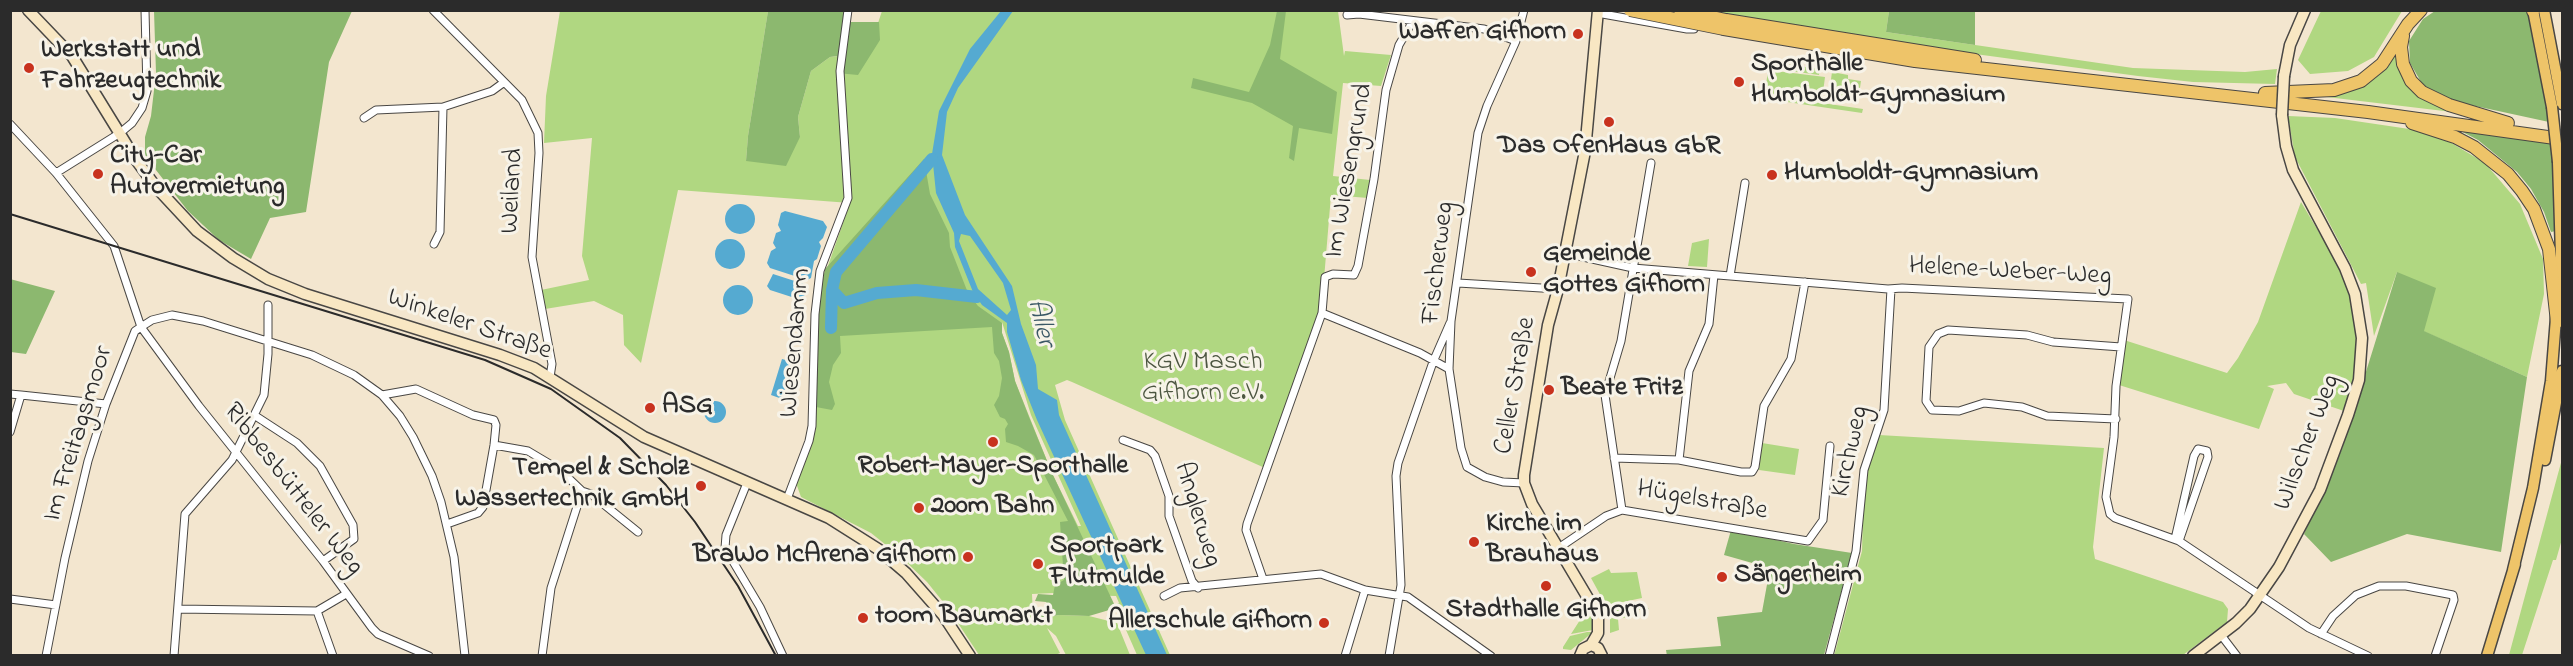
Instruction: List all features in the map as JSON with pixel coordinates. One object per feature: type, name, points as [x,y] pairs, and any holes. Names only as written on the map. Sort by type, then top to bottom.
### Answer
[{"type":"highway","points":[[1630,10],[1901,54],[2368,111],[2562,139]]},
{"type":"highway","points":[[1680,10],[1725,25]]},
{"type":"highway","points":[[2265,93],[2334,90],[2361,81],[2382,64],[2408,24],[2421,10]]},
{"type":"highway","points":[[2408,24],[2402,39],[2401,56],[2406,73],[2415,86],[2440,102],[2508,123]]},
{"type":"highway","points":[[1916,56],[2265,93],[2508,123],[2562,132]]},
{"type":"highway","points":[[2368,111],[2455,137],[2474,147],[2508,174],[2534,209],[2543,229],[2553,271],[2557,322]]},
{"type":"main road","points":[[2513,570],[2541,447],[2557,322],[2562,257],[2557,105],[2544,10]]},
{"type":"main road","points":[[2533,11],[2557,105]]},
{"type":"main road","points":[[2487,656],[2540,483],[2562,371]]},
{"type":"street","name":"Winkeler Straße","points":[[28,10],[72,56],[152,181],[181,216],[215,245],[252,270],[305,294],[500,355],[550,377],[632,431],[787,499],[850,530],[888,557],[925,593],[952,627],[970,656]]},
{"type":"street","points":[[56,173],[120,133],[138,117],[145,100],[147,72],[145,10]]},
{"type":"street","name":"Weiland","points":[[433,10],[522,100],[538,133],[539,153],[532,257],[552,364],[550,377]]},
{"type":"street","name":"Wiesendamm","points":[[787,499],[809,441],[812,426],[815,314],[820,271],[848,198],[840,71],[848,10]]},
{"type":"street","name":"Fischerweg","points":[[1524,10],[1516,41],[1487,106],[1478,133],[1451,321],[1449,369],[1457,426],[1467,467],[1485,477],[1503,482],[1524,483]]},
{"type":"street","points":[[1597,12],[1694,29],[1702,10]]},
{"type":"street","name":"Wilscher Weg","points":[[2193,656],[2221,635],[2250,609],[2260,596],[2296,536],[2329,467],[2355,394],[2362,349],[2360,316],[2351,280],[2293,170],[2286,146],[2282,115],[2284,76],[2290,45],[2305,10]]},
{"type":"street","name":"Celler Straße","points":[[1597,12],[1585,150],[1542,360],[1540,383],[1525,460],[1524,483],[1532,504],[1560,547],[1561,553],[1598,615],[1598,650]]},
{"type":"street","points":[[1347,15],[1359,14],[1484,29],[1516,41]]},
{"type":"street","name":"Im Wiesengrund","points":[[1263,579],[1246,530],[1247,524],[1322,313],[1325,278],[1333,274],[1354,276],[1358,266],[1374,179],[1386,90],[1399,45],[1413,21]]},
{"type":"street","points":[[364,118],[376,110],[443,107],[492,91],[503,83]]},
{"type":"street","points":[[434,244],[440,232],[443,107]]},
{"type":"street","name":"Im Freitagsmoor","points":[[10,124],[56,173],[114,246],[141,327],[135,331],[106,404],[81,488],[46,656]]},
{"type":"street","points":[[1622,510],[1605,395],[1621,341],[1651,163]]},
{"type":"street","points":[[1730,276],[1745,183]]},
{"type":"street","name":"Helene-Weber-Weg","points":[[1565,254],[1633,268],[1714,275],[1891,289],[2128,299],[2121,347]]},
{"type":"street","points":[[1679,460],[1689,371],[1709,324],[1714,275]]},
{"type":"street","points":[[1614,458],[1679,460],[1749,473],[1755,467],[1764,406],[1791,359],[1805,282]]},
{"type":"street","points":[[1458,283],[1558,289]]},
{"type":"street","name":"Kirchweg","points":[[1829,656],[1856,551],[1864,470],[1884,410],[1891,289]]},
{"type":"street","points":[[174,656],[185,514],[236,452],[264,395],[267,377],[268,305]]},
{"type":"street","points":[[1322,313],[1420,353],[1449,369]]},
{"type":"street","points":[[141,327],[152,320],[180,315],[267,340],[334,365],[354,375],[382,395],[400,416],[413,437],[432,476],[454,556],[465,656]]},
{"type":"street","points":[[1389,656],[1401,574],[1396,476],[1398,463],[1433,362],[1451,321]]},
{"type":"street","name":"Ribbesbütteler Weg","points":[[141,327],[323,561],[374,631],[429,656]]},
{"type":"street","points":[[2116,419],[2048,416],[2022,407],[1984,403],[1956,411],[1932,410],[1926,401],[1929,347],[1938,334],[1948,330],[2027,335],[2053,342],[2121,347],[2116,386],[2116,419],[2106,497],[2110,514],[2115,518],[2177,540],[2320,634],[2368,656]]},
{"type":"street","points":[[382,395],[416,389],[473,415],[494,420],[496,425],[494,446],[482,510],[447,524]]},
{"type":"street","points":[[10,394],[106,404]]},
{"type":"street","points":[[10,432],[21,395]]},
{"type":"street","points":[[254,415],[297,442],[320,466],[353,525],[354,539],[323,561]]},
{"type":"street","name":"Anglerweg","points":[[1123,440],[1142,446],[1155,456],[1169,496],[1169,516],[1192,581],[1198,588]]},
{"type":"street","points":[[494,446],[528,451],[560,470],[582,491],[591,494],[638,531]]},
{"type":"street","name":"Hügelstraße","points":[[1560,547],[1606,516],[1622,510],[1746,530],[1803,542],[1811,540],[1823,520],[1830,446]]},
{"type":"street","points":[[2198,449],[2207,451],[2208,457],[2177,540],[2194,456],[2198,449]]},
{"type":"street","points":[[747,483],[726,535],[726,548],[760,607],[783,656]]},
{"type":"street","points":[[542,656],[551,588],[582,491]]},
{"type":"street","points":[[1164,596],[1180,588],[1321,574],[1365,590],[1408,597],[1491,656]]},
{"type":"street","points":[[2320,634],[2333,616],[2356,595],[2379,586],[2406,586],[2453,595],[2454,600],[2435,656]]},
{"type":"street","points":[[1345,656],[1365,590]]},
{"type":"street","points":[[178,609],[317,611],[346,594]]},
{"type":"street","points":[[10,599],[56,605]]},
{"type":"street","points":[[317,611],[333,656]]},
{"type":"street","points":[[2221,635],[2237,656]]},
{"type":"street","points":[[1577,655],[1585,647],[1598,650]]},
{"type":"green space","points":[[1711,10],[1889,11],[1886,32],[2133,68],[2245,72],[2277,69],[2275,84],[2193,82],[1901,44],[1710,13]]},
{"type":"green space","points":[[2321,10],[2402,11],[2374,57],[2348,71],[2310,74],[2298,60]]},
{"type":"green space","points":[[154,11],[352,11],[329,62],[306,212],[270,218],[251,259],[219,240],[188,211],[145,156],[145,137],[151,116],[156,73]]},
{"type":"green space","name":"KGV Masch Gifhorn e.V.","points":[[560,11],[768,11],[746,161],[800,137],[798,117],[811,71],[830,57],[838,56],[878,23],[882,11],[1338,11],[1344,56],[1345,51],[1391,55],[1381,86],[1343,83],[1333,176],[1370,180],[1368,198],[1331,195],[1321,315],[1265,468],[1067,380],[1055,385],[1065,420],[1170,655],[1137,655],[1115,605],[1119,603],[1116,596],[1077,595],[1076,592],[1032,594],[1033,617],[1036,620],[1059,615],[1089,616],[1117,623],[1130,655],[1066,655],[1056,636],[1047,628],[1060,653],[1055,655],[979,655],[948,608],[927,582],[901,557],[871,533],[801,497],[796,483],[816,429],[816,336],[819,334],[823,280],[850,203],[678,190],[641,363],[624,345],[623,315],[594,301],[545,309],[541,290],[589,280],[582,256],[592,138],[544,143],[546,96]],"holes":[[[1002,322],[1031,415],[1081,526],[1078,526],[1052,473],[1015,381],[1002,333]]]},
{"type":"green space","points":[[768,11],[846,11],[849,22],[879,22],[880,40],[858,75],[837,73],[837,56],[830,57],[811,71],[798,117],[800,137],[786,166],[746,161]]},
{"type":"green space","points":[[1277,11],[1286,11],[1280,59],[1337,92],[1332,134],[1299,128],[1294,161],[1289,158],[1293,126],[1252,103],[1191,88],[1193,78],[1249,92],[1270,45]]},
{"type":"green space","points":[[1889,11],[1975,11],[1975,45],[1886,32]]},
{"type":"green space","points":[[2435,11],[2528,11],[2542,74],[2549,122],[2452,101],[2424,87],[2410,63],[2409,41],[2423,19]]},
{"type":"green space","points":[[2398,41],[2405,78],[2469,114],[2310,95],[2346,91]]},
{"type":"green space","points":[[1770,62],[1820,69],[1819,75],[1769,68]]},
{"type":"green space","points":[[1768,70],[1825,77],[1822,100],[1765,93]]},
{"type":"green space","points":[[1832,72],[1848,75],[1848,79],[1861,81],[1858,101],[1829,94]]},
{"type":"green space","points":[[1761,94],[1863,109],[1862,113],[1760,98]]},
{"type":"green space","points":[[2288,116],[2335,118],[2416,130],[2443,138],[2485,163],[2520,204],[2543,259],[2544,294],[2527,377],[2423,331],[2397,272],[2374,336],[2366,283],[2361,284],[2295,157]]},
{"type":"green space","points":[[2453,127],[2551,143],[2556,231],[2551,232],[2544,212],[2531,189],[2517,172],[2478,140]]},
{"type":"green space","points":[[924,159],[930,194],[949,233],[950,247],[968,293],[978,306],[1002,323],[1002,333],[1015,381],[1029,417],[1052,473],[1116,608],[1089,616],[1059,615],[1035,620],[1035,617],[1050,606],[1046,602],[1035,601],[1038,594],[1053,595],[1055,585],[1064,580],[1060,522],[1068,521],[1034,455],[1006,442],[1005,429],[1008,424],[1000,417],[994,405],[999,396],[1002,378],[999,361],[994,353],[992,327],[840,336],[841,353],[833,365],[829,382],[835,404],[832,410],[816,407],[816,315],[825,269]]},
{"type":"green space","points":[[2301,202],[2342,271],[2349,290],[2358,331],[2354,380],[2344,411],[2294,394],[2286,383],[2267,386],[2274,389],[2259,429],[2119,385],[2124,340],[2227,373],[2258,322]]},
{"type":"green space","points":[[1709,239],[1707,267],[1688,266],[1692,243]]},
{"type":"green space","points":[[2397,272],[2436,288],[2424,331],[2527,377],[2501,552],[2407,534],[2331,562],[2304,534],[2342,449]]},
{"type":"green space","points":[[10,279],[55,291],[26,354],[11,352]]},
{"type":"green space","points":[[1879,435],[2104,448],[2093,547],[2095,559],[2223,602],[2228,609],[2227,622],[2183,655],[1834,656],[1862,551],[1864,478]]},
{"type":"green space","points":[[1762,443],[1799,449],[1795,475],[1759,470]]},
{"type":"green space","points":[[2562,459],[2562,539],[2522,655],[2509,655]]},
{"type":"green space","points":[[1731,530],[1794,544],[1852,553],[1824,655],[1667,656],[1666,650],[1721,646],[1717,617],[1762,612],[1770,568],[1724,555]]},
{"type":"green space","points":[[1609,569],[1611,573],[1637,572],[1642,598],[1623,602],[1608,609],[1591,578]]},
{"type":"green space","points":[[1584,599],[1591,612],[1593,630],[1571,634],[1580,620]]},
{"type":"green space","points":[[1645,605],[1649,609],[1628,611],[1628,617],[1618,619],[1619,630],[1610,633],[1610,615],[1615,611],[1624,607]]},
{"type":"green space","points":[[1593,632],[1571,650],[1563,649],[1570,636]]},
{"type":"water","points":[[1001,11],[1013,11],[958,88],[947,112],[942,155],[965,215],[1012,286],[1021,324],[1036,365],[1038,389],[1057,400],[1059,415],[1167,655],[1146,655],[1037,420],[1021,380],[1007,332],[1007,323],[982,305],[973,292],[955,247],[954,233],[936,193],[932,154],[939,111],[970,49]],"holes":[[[961,234],[970,236],[1003,283],[1011,310],[1007,315],[978,289],[959,241]]]},
{"type":"water","points":[[740,204],[751,208],[755,219],[751,230],[740,234],[729,230],[725,219],[729,208]]},
{"type":"water","points":[[785,211],[823,221],[827,227],[819,242],[821,246],[817,259],[814,261],[811,278],[807,280],[770,268],[767,263],[771,251],[776,248],[773,243],[776,233],[781,231],[778,225],[781,213]]},
{"type":"water","points":[[730,239],[741,243],[745,254],[741,265],[730,269],[719,265],[715,254],[719,243]]},
{"type":"water","points":[[773,274],[804,284],[806,288],[804,297],[801,300],[770,290],[767,286]]},
{"type":"water","points":[[738,285],[749,289],[753,300],[749,311],[738,315],[727,311],[723,300],[727,289]]},
{"type":"water","points":[[782,359],[796,363],[785,400],[771,395]]},
{"type":"water","points":[[715,401],[723,404],[726,412],[723,420],[715,423],[707,420],[704,412],[707,404]]},
{"type":"waterway","points":[[831,328],[832,290],[836,272],[932,159]]},
{"type":"waterway","points":[[832,290],[844,303],[877,293],[916,290],[977,297]]},
{"type":"railway","points":[[10,214],[485,360],[551,389],[620,438],[666,485],[695,522],[738,586],[776,656]]},
{"type":"place","name":"Waffen Gifhorn","points":[[1578,34]]},
{"type":"place","name":"Werkstatt und Fahrzeugtechnik","points":[[29,68]]},
{"type":"place","name":"Sporthalle Humboldt-Gymnasium","points":[[1739,82]]},
{"type":"place","name":"Das OfenHaus GbR","points":[[1609,122]]},
{"type":"place","name":"City-Car Autovermietung","points":[[98,174]]},
{"type":"place","name":"Humboldt-Gymnasium","points":[[1772,175]]},
{"type":"place","name":"Gemeinde Gottes Gifhorn","points":[[1531,272]]},
{"type":"place","name":"Beate Fritz","points":[[1549,390]]},
{"type":"place","name":"ASG","points":[[650,408]]},
{"type":"place","name":"Robert-Mayer-Sporthalle","points":[[993,442]]},
{"type":"place","name":"Tempel & Scholz Wassertechnik GmbH","points":[[701,486]]},
{"type":"place","name":"200m Bahn","points":[[919,508]]},
{"type":"place","name":"Kirche im Brauhaus","points":[[1474,542]]},
{"type":"place","name":"BraWo McArena Gifhorn","points":[[968,557]]},
{"type":"place","name":"Sportpark Flutmulde","points":[[1038,564]]},
{"type":"place","name":"Sängerheim","points":[[1722,577]]},
{"type":"place","name":"Stadthalle Gifhorn","points":[[1546,586]]},
{"type":"place","name":"toom Baumarkt","points":[[863,618]]},
{"type":"place","name":"Allerschule Gifhorn","points":[[1324,623]]},
{"type":"water label","name":"Aller","points":[[1039,323]]}]
